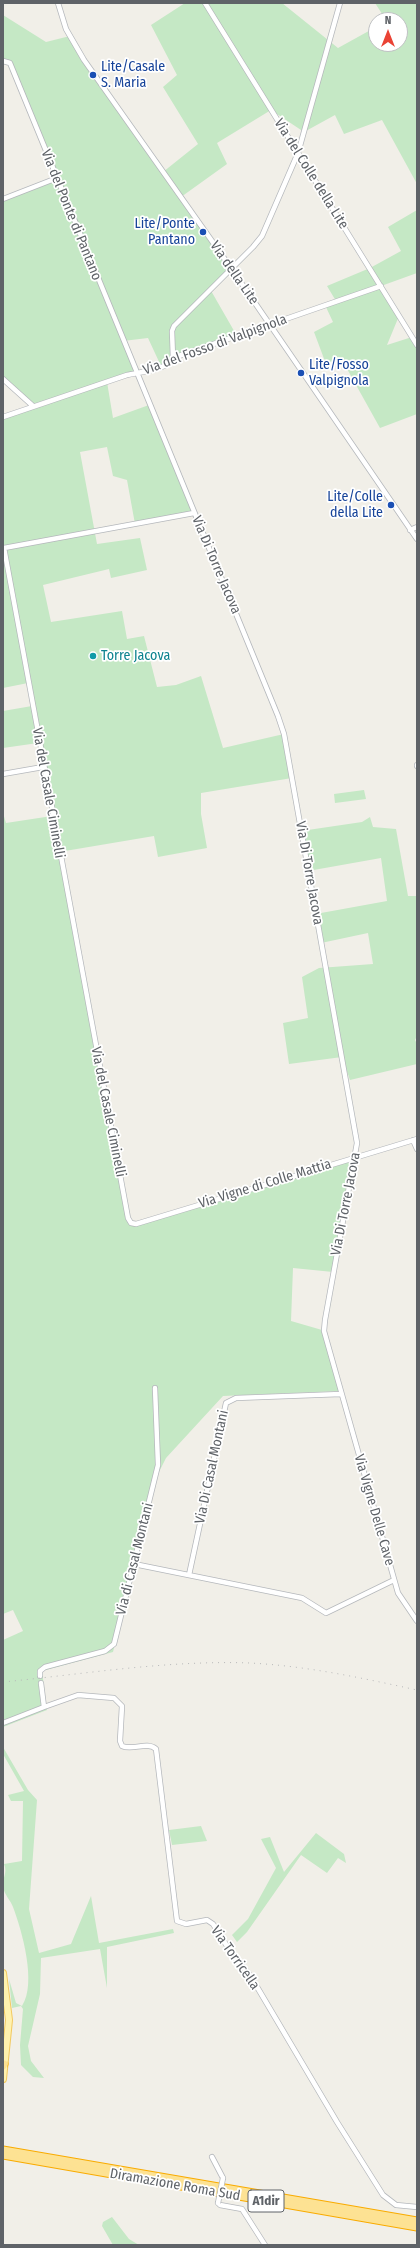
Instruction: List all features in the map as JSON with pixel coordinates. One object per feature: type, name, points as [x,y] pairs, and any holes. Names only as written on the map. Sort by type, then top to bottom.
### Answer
[{"type":"highway","name":"Diramazione Roma Sud","points":[[3,2153],[34,2155],[417,2222]]},
{"type":"highway","name":"Diramazione Roma Sud","points":[[3,2153],[417,2227]]},
{"type":"main road","points":[[3,1973],[9,2017],[3,2078]]},
{"type":"street","name":"Via della Lite","points":[[58,3],[66,28],[82,56],[231,268],[417,539]]},
{"type":"street","name":"Via del Colle della Lite","points":[[205,3],[417,345]]},
{"type":"street","points":[[173,358],[173,327],[260,237],[298,153],[340,3]]},
{"type":"street","name":"Via del Ponte di Pantano","points":[[3,61],[10,63],[136,374]]},
{"type":"street","points":[[3,199],[57,178]]},
{"type":"street","name":"Via del Fosso di Valpignola","points":[[3,417],[127,374],[136,374],[169,364],[173,358],[381,286]]},
{"type":"street","name":"Via Di Torre Jacova","points":[[136,374],[278,716],[284,734],[356,1132],[356,1157],[324,1323],[325,1335],[341,1394]]},
{"type":"street","points":[[3,379],[33,406]]},
{"type":"street","name":"Via del Casale Ciminelli","points":[[136,1224],[131,1223],[128,1218],[43,766],[4,548],[194,514]]},
{"type":"street","points":[[410,530],[417,527]]},
{"type":"street","points":[[3,774],[43,766]]},
{"type":"street","points":[[415,1139],[417,1149]]},
{"type":"street","name":"Via Vigne di Colle Mattia","points":[[136,1224],[415,1139]]},
{"type":"street","name":"Via di Casal Montani","points":[[40,1676],[40,1671],[47,1666],[104,1652],[112,1647],[159,1460],[155,1388]]},
{"type":"street","name":"Via Di Casal Montani","points":[[189,1575],[226,1403],[236,1398],[341,1394]]},
{"type":"street","name":"Via Vigne Delle Cave","points":[[341,1394],[399,1596],[417,1621]]},
{"type":"street","points":[[134,1564],[302,1598],[323,1612],[330,1612],[394,1580]]},
{"type":"street","points":[[3,1723],[44,1707],[41,1683]]},
{"type":"street","name":"Via Torricella","points":[[44,1707],[78,1695],[114,1698],[122,1706],[120,1741],[122,1746],[152,1746],[156,1749],[177,1921],[186,1924],[207,1920],[213,1924],[234,1956],[250,1976],[337,2122],[383,2195],[396,2205],[417,2207]]},
{"type":"street","points":[[212,2157],[223,2178],[218,2203],[220,2206],[242,2209],[265,2245]]},
{"type":"green space","points":[[185,3],[282,3],[338,48],[368,31],[368,52],[408,52],[408,12],[381,12],[375,3],[417,3],[417,184],[382,120],[344,134],[335,115],[304,132],[271,110],[217,143],[227,164],[181,197],[231,268],[210,289],[237,336],[173,358],[161,366],[148,338],[123,341],[136,374],[107,382],[113,418],[149,405],[194,513],[135,524],[127,480],[113,476],[107,447],[80,452],[97,544],[140,538],[147,570],[111,578],[109,569],[43,585],[51,622],[122,611],[127,639],[144,636],[157,687],[176,685],[201,676],[223,748],[284,734],[292,778],[201,793],[201,814],[207,848],[158,857],[154,836],[59,852],[128,1218],[136,1224],[356,1157],[333,1272],[293,1268],[291,1321],[322,1330],[340,1391],[223,1396],[166,1458],[158,1474],[113,1652],[42,1671],[47,1710],[3,1727],[3,1640],[23,1631],[13,1610],[3,1614],[3,813],[6,823],[52,816],[38,743],[3,748],[3,711],[32,706],[28,683],[3,688],[3,417],[32,407],[3,379],[3,198],[56,178],[10,63],[3,61],[3,15],[46,42],[70,36],[163,172],[198,144],[163,87],[177,75],[151,25]]},
{"type":"green space","points":[[417,210],[417,273],[381,286],[399,316],[387,345],[412,337],[417,344],[417,414],[380,428],[341,358],[326,364],[314,332],[333,322],[325,305],[336,301],[327,286],[370,268],[401,251],[388,227]]},
{"type":"green space","points":[[364,790],[366,799],[335,803],[334,794]]},
{"type":"green space","points":[[370,817],[373,827],[396,829],[408,896],[417,896],[417,1036],[415,1040],[417,1044],[417,1064],[350,1080],[342,1057],[289,1064],[283,1023],[308,1018],[302,977],[319,968],[373,964],[368,933],[321,943],[321,913],[387,901],[381,858],[308,871],[301,831],[362,822]]},
{"type":"green space","points":[[3,1747],[28,1790],[37,1800],[29,1909],[39,1953],[71,1944],[91,1896],[99,1943],[173,1929],[174,1933],[107,1947],[107,1988],[100,1949],[41,1958],[40,1994],[28,2046],[31,2061],[44,2078],[33,2077],[21,2065],[20,2045],[23,2009],[21,2006],[12,2008],[9,1979],[16,2003],[22,2006],[26,1996],[28,1971],[24,1943],[13,1907],[3,1887],[3,1881],[5,1873],[4,1864],[22,1861],[23,1801],[11,1801],[8,1795],[24,1791],[3,1754]]},
{"type":"green space","points":[[201,1826],[207,1841],[172,1845],[169,1830]]},
{"type":"green space","points":[[316,1833],[344,1854],[346,1863],[338,1858],[327,1873],[301,1855],[247,1932],[237,1942],[232,1935],[248,1919],[276,1868],[261,1839],[270,1837],[284,1872]]},
{"type":"green space","points":[[112,2217],[129,2239],[139,2245],[113,2245],[102,2226],[103,2222]]},
{"type":"railway","points":[[3,1682],[126,1668],[188,1664],[250,1663],[313,1670],[417,1690]]},
{"type":"place","name":"Lite/Casale S. Maria","points":[[93,75]]},
{"type":"place","name":"Lite/Ponte Pantano","points":[[203,232]]},
{"type":"place","name":"Lite/Fosso Valpignola","points":[[301,373]]},
{"type":"place","name":"Lite/Colle della Lite","points":[[391,505]]},
{"type":"place","name":"Torre Jacova","points":[[93,656]]}]
